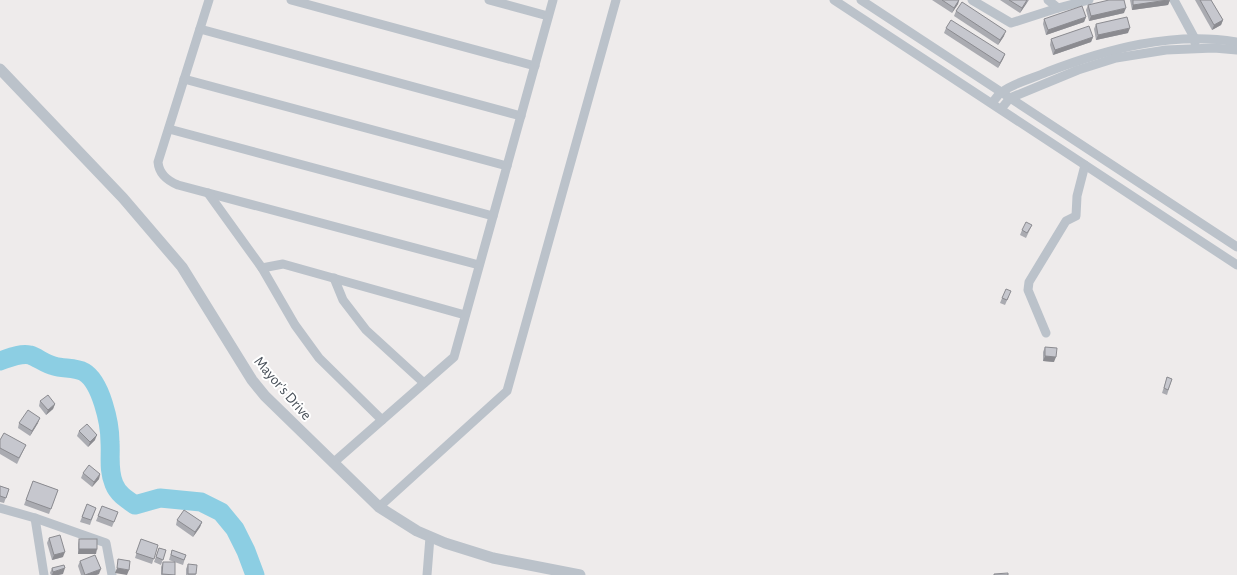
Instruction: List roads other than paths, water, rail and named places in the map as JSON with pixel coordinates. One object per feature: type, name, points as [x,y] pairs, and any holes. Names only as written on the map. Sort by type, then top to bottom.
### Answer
[{"type":"street","points":[[209,0],[158,162],[158,168],[169,182],[178,186],[479,266]]},
{"type":"street","points":[[291,0],[535,66]]},
{"type":"street","points":[[489,0],[548,16]]},
{"type":"street","points":[[333,463],[454,356],[553,0]]},
{"type":"street","points":[[380,507],[506,391],[616,0]]},
{"type":"street","points":[[834,0],[1237,265]]},
{"type":"street","points":[[861,0],[1237,247]]},
{"type":"street","points":[[972,0],[1011,23],[1089,0]]},
{"type":"street","points":[[1048,0],[1058,8]]},
{"type":"street","points":[[1174,0],[1195,39],[1196,49]]},
{"type":"street","points":[[200,29],[521,116]]},
{"type":"street","points":[[992,104],[1002,92],[1060,67],[1108,51],[1131,46],[1195,39],[1237,42]]},
{"type":"street","points":[[1001,109],[1010,98],[1078,70],[1116,58],[1166,50],[1214,48],[1237,50]]},
{"type":"street","name":"Mayor's Drive","points":[[0,69],[123,198],[182,266],[252,380],[279,410],[380,507],[402,522],[430,537],[493,558],[580,575]]},
{"type":"street","points":[[184,79],[507,166]]},
{"type":"street","points":[[169,129],[493,216]]},
{"type":"street","points":[[1046,333],[1028,290],[1029,282],[1066,221],[1076,216],[1077,196],[1085,164]]},
{"type":"street","points":[[208,193],[262,268],[295,325],[319,358],[382,420]]},
{"type":"street","points":[[262,268],[283,264],[465,315]]},
{"type":"street","points":[[334,278],[343,300],[366,330],[424,383]]},
{"type":"street","points":[[0,508],[106,543],[112,575]]},
{"type":"street","points":[[35,518],[44,575]]},
{"type":"street","points":[[427,575],[430,537]]},
{"type":"waterway","points":[[0,361],[18,355],[30,355],[51,365],[77,369],[90,377],[100,394],[106,414],[110,434],[111,473],[114,484],[120,493],[135,505],[160,498],[201,502],[221,512],[235,529],[255,575]]}]
